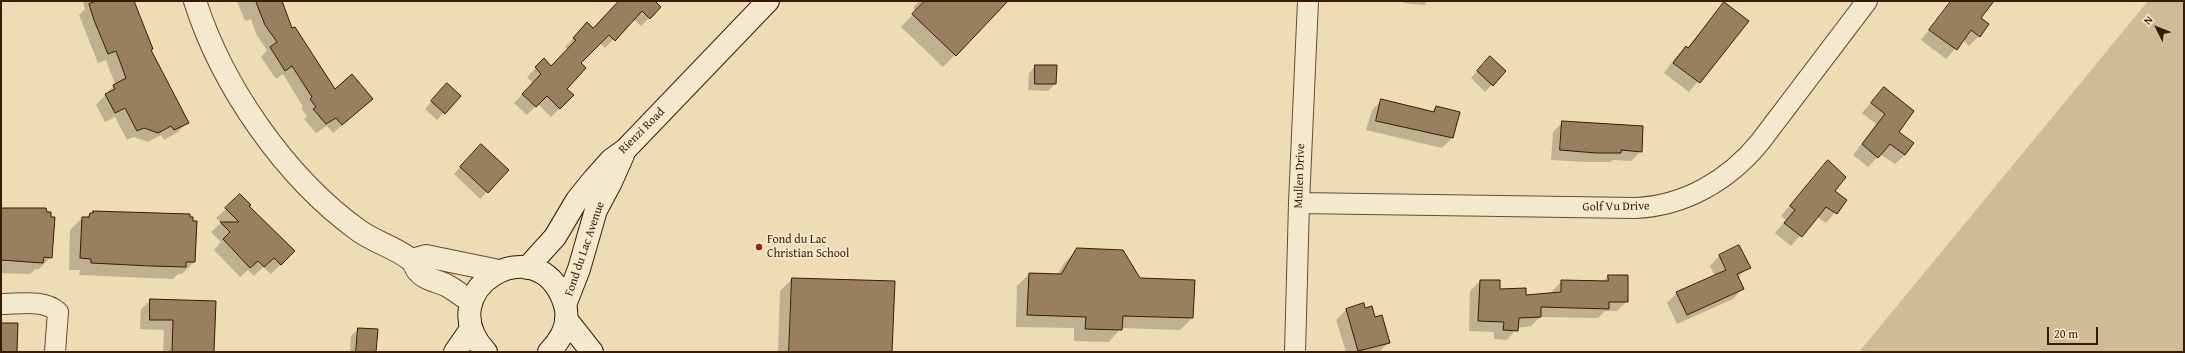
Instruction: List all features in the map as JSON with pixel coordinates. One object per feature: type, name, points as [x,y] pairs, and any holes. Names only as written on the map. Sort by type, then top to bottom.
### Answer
[{"type":"main road","points":[[195,1],[215,52],[231,82],[254,119],[285,160],[308,185],[352,226],[412,260],[419,273],[446,286],[471,302]]},
{"type":"main road","name":"Rienzi Road","points":[[527,268],[555,237],[577,200],[611,160],[624,150],[768,1]]},
{"type":"main road","name":"Fond du Lac Avenue","points":[[549,352],[557,344],[563,332],[566,312],[596,210],[611,182],[624,150]]},
{"type":"main road","points":[[412,260],[426,256],[498,271]]},
{"type":"main road","points":[[486,352],[477,342],[471,329],[469,316],[471,302],[477,289],[486,278],[498,271],[512,267],[527,268],[540,272],[552,280],[560,292],[566,312],[592,352]]},
{"type":"main road","points":[[455,352],[471,329]]},
{"type":"street","name":"Mullen Drive","points":[[1295,352],[1299,203],[1308,1]]},
{"type":"street","name":"Golf Vu Drive","points":[[1299,203],[1635,208],[1677,201],[1707,188],[1742,162],[1760,142],[1867,1]]},
{"type":"street","points":[[1,304],[44,304],[52,307],[58,312],[55,352]]},
{"type":"shaded area","points":[[2148,1],[2184,1],[2184,352],[1859,352]]},
{"type":"building","points":[[97,1],[134,1],[153,49],[151,50],[189,123],[174,130],[171,126],[158,133],[144,128],[137,131],[125,108],[115,113],[105,94],[115,89],[113,85],[126,78],[116,51],[108,54],[94,20],[89,4]]},
{"type":"building","points":[[256,1],[282,1],[292,28],[295,27],[335,89],[352,74],[373,99],[342,125],[336,118],[326,124],[313,109],[316,107],[310,99],[312,97],[292,66],[285,71],[270,47],[277,42],[265,25]]},
{"type":"building","points":[[619,1],[655,1],[661,7],[650,19],[642,11],[615,41],[609,35],[581,63],[586,68],[567,89],[574,95],[560,109],[547,96],[536,107],[522,94],[541,74],[535,67],[544,58],[551,66],[576,40],[573,38],[587,22],[593,28]]},
{"type":"building","points":[[925,1],[1008,1],[956,56],[912,14]]},
{"type":"building","points":[[1951,1],[1994,1],[1981,18],[1989,24],[1980,37],[1971,30],[1957,50],[1929,30]]},
{"type":"building","points":[[1724,2],[1749,21],[1700,83],[1673,63],[1686,46],[1688,48]]},
{"type":"building","points":[[1490,56],[1506,71],[1493,86],[1477,71]]},
{"type":"building","points":[[1035,65],[1057,65],[1056,84],[1035,84]]},
{"type":"building","points":[[447,83],[461,96],[445,114],[431,101]]},
{"type":"building","points":[[1884,87],[1914,111],[1899,132],[1914,143],[1905,155],[1890,144],[1878,158],[1862,144],[1885,114],[1871,103]]},
{"type":"building","points":[[1381,99],[1434,112],[1436,106],[1460,112],[1453,138],[1376,121]]},
{"type":"building","points":[[1562,121],[1643,126],[1642,152],[1621,150],[1621,153],[1596,153],[1560,150]]},
{"type":"building","points":[[481,144],[509,170],[488,193],[460,167]]},
{"type":"building","points":[[1828,160],[1846,177],[1835,191],[1847,200],[1837,214],[1826,207],[1802,237],[1784,223],[1795,210],[1790,206]]},
{"type":"building","points":[[240,194],[251,205],[249,206],[295,251],[281,265],[274,258],[264,267],[258,261],[250,268],[223,239],[230,232],[220,222],[239,222],[225,208]]},
{"type":"building","points":[[1,208],[46,208],[47,212],[51,212],[51,217],[55,217],[52,258],[44,257],[43,263],[1,260]]},
{"type":"building","points":[[93,211],[190,214],[190,217],[193,217],[193,221],[197,221],[195,262],[186,262],[186,267],[150,266],[91,263],[91,259],[80,258],[82,217],[89,217],[90,213],[93,213]]},
{"type":"building","points":[[1739,245],[1751,268],[1737,274],[1744,289],[1687,315],[1676,292],[1726,270],[1719,255]]},
{"type":"building","points":[[1077,248],[1123,250],[1140,278],[1195,280],[1193,318],[1123,316],[1122,330],[1085,329],[1086,317],[1027,315],[1029,273],[1061,274]]},
{"type":"building","points":[[1608,275],[1628,275],[1628,302],[1609,302],[1609,309],[1541,307],[1541,317],[1519,318],[1518,331],[1503,330],[1504,322],[1478,321],[1480,280],[1500,280],[1500,289],[1526,288],[1526,295],[1561,292],[1561,280],[1608,281]]},
{"type":"building","points":[[792,278],[895,281],[892,352],[789,352]]},
{"type":"building","points":[[150,299],[216,301],[214,352],[172,352],[173,320],[150,320]]},
{"type":"building","points":[[1364,303],[1365,308],[1372,306],[1375,317],[1382,315],[1390,343],[1358,351],[1346,309]]},
{"type":"building","points":[[1,323],[18,323],[17,352],[1,352]]},
{"type":"building","points":[[358,328],[378,329],[376,352],[356,352]]},
{"type":"place","name":"Fond du Lac Christian School","points":[[759,247]]}]
